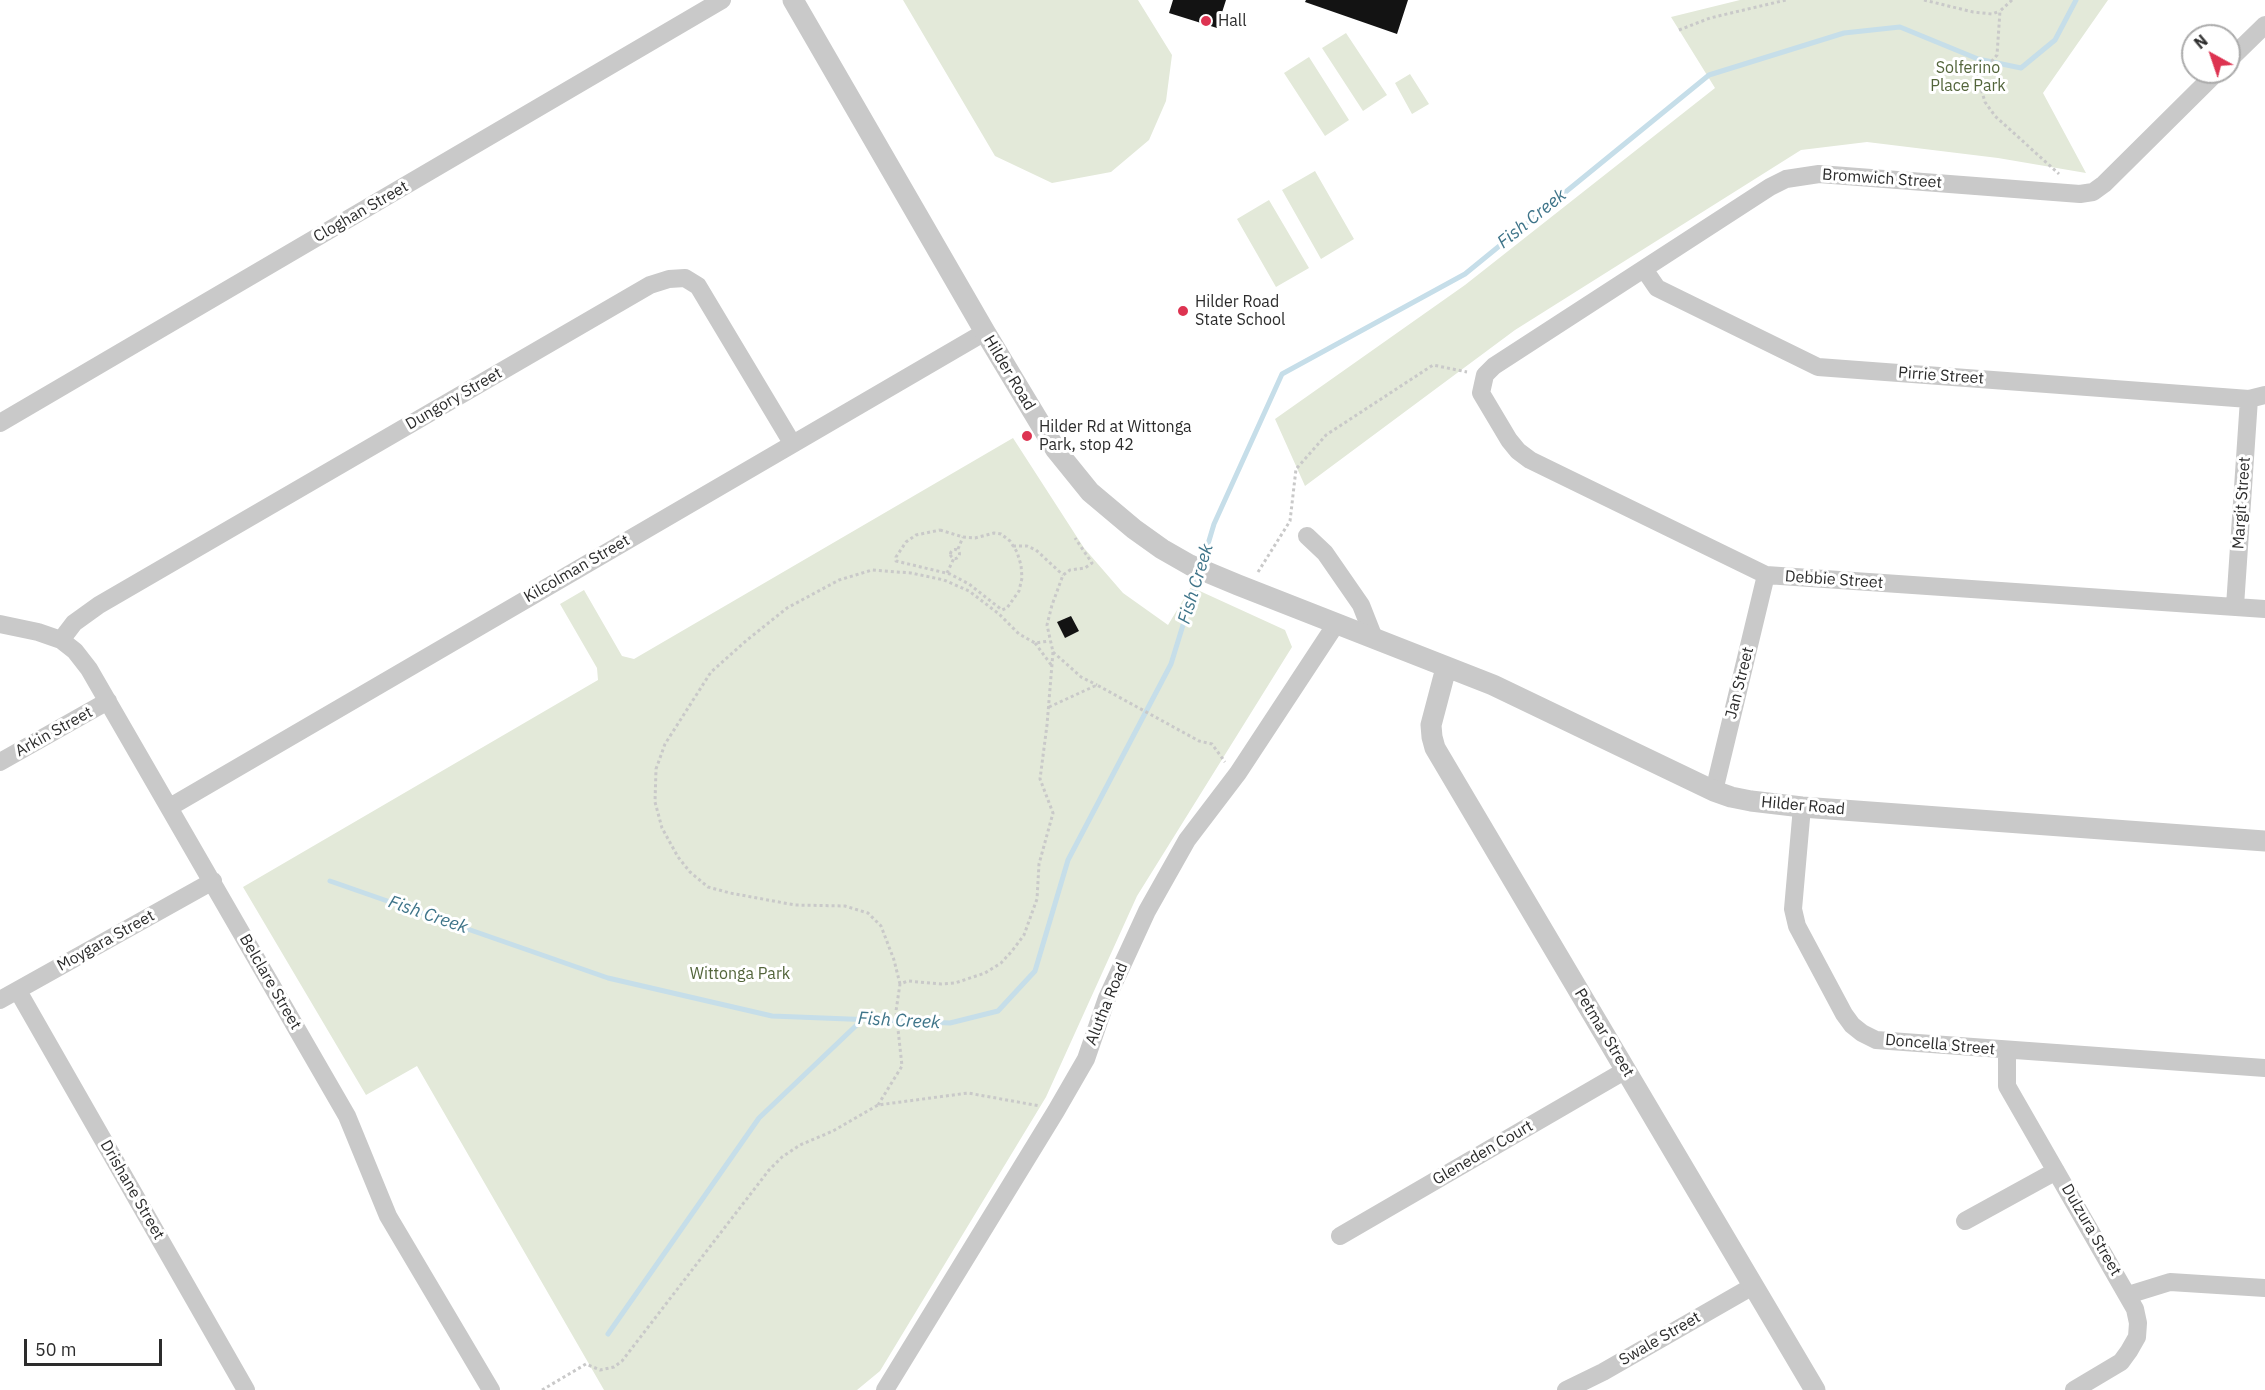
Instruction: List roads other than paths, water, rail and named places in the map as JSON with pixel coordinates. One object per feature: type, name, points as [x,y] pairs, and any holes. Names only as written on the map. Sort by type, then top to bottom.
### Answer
[{"type":"street","name":"Cloghan Street","points":[[0,423],[722,0]]},
{"type":"street","name":"Hilder Road","points":[[793,0],[1056,450],[1090,492],[1162,549],[1227,581],[1493,685],[1714,791],[1750,801],[1802,807],[2265,841]]},
{"type":"street","points":[[2241,48],[2265,25]]},
{"type":"street","name":"Bromwich Street","points":[[1479,370],[1494,366],[1770,187],[1786,179],[1818,174],[2080,194],[2093,192],[2104,184],[2205,84]]},
{"type":"street","name":"Pirrie Street","points":[[1644,268],[1656,288],[1818,367],[2257,397]]},
{"type":"street","name":"Dungory Street","points":[[61,640],[74,623],[99,605],[650,285],[669,279],[685,278],[703,291],[792,444]]},
{"type":"street","name":"Kilcolman Street","points":[[170,807],[985,332]]},
{"type":"street","name":"Debbie Street","points":[[1479,370],[1481,393],[1509,440],[1530,460],[1766,575],[2265,609]]},
{"type":"street","name":"Margit Street","points":[[2235,606],[2257,397]]},
{"type":"street","points":[[1307,536],[1325,553],[1361,605],[1374,639]]},
{"type":"street","name":"Jan Street","points":[[1714,791],[1766,575]]},
{"type":"street","name":"Belclare Street","points":[[0,624],[38,632],[61,640],[75,651],[89,669],[347,1116],[388,1216],[491,1390]]},
{"type":"street","name":"Alutha Road","points":[[885,1390],[1086,1059],[1107,998],[1147,911],[1187,840],[1238,773],[1336,624]]},
{"type":"street","name":"Petmar Street","points":[[1446,668],[1431,725],[1435,748],[1815,1390]]},
{"type":"street","name":"Arkin Street","points":[[0,762],[108,701]]},
{"type":"street","name":"Doncella Street","points":[[1802,807],[1793,909],[1797,926],[1844,1014],[1852,1024],[1876,1040],[2265,1068]]},
{"type":"street","name":"Moygara Street","points":[[0,1000],[213,881]]},
{"type":"street","name":"Drishane Street","points":[[18,991],[246,1390]]},
{"type":"street","name":"Dulzura Street","points":[[2007,1051],[2007,1086],[2135,1309],[2138,1323],[2137,1337],[2121,1362],[2080,1389]]},
{"type":"street","name":"Gleneden Court","points":[[1340,1236],[1626,1070]]},
{"type":"street","points":[[1965,1221],[2056,1170]]},
{"type":"street","points":[[2128,1295],[2170,1282],[2265,1288]]},
{"type":"street","name":"Swale Street","points":[[1566,1390],[1603,1381],[1753,1286]]},
{"type":"waterway","name":"Fish Creek","points":[[1202,564],[1214,524],[1282,374],[1465,274],[1709,75],[1844,33],[1900,27],[1978,59],[2021,68],[2055,40],[2076,0]]},
{"type":"waterway","name":"Fish Creek","points":[[330,881],[608,978],[772,1016],[950,1023],[998,1011],[1035,971],[1068,860],[1171,664],[1199,573]]},
{"type":"waterway","points":[[608,1334],[759,1118],[863,1019]]},
{"type":"place","name":"Hall","points":[[1206,21]]},
{"type":"place","name":"Hilder Road State School","points":[[1183,311]]},
{"type":"place","name":"Hilder Rd at Wittonga Park, stop 42","points":[[1027,436]]},
{"type":"park label","name":"Solferino Place Park","points":[[1968,77]]},
{"type":"park label","name":"Wittonga Park","points":[[740,974]]}]
